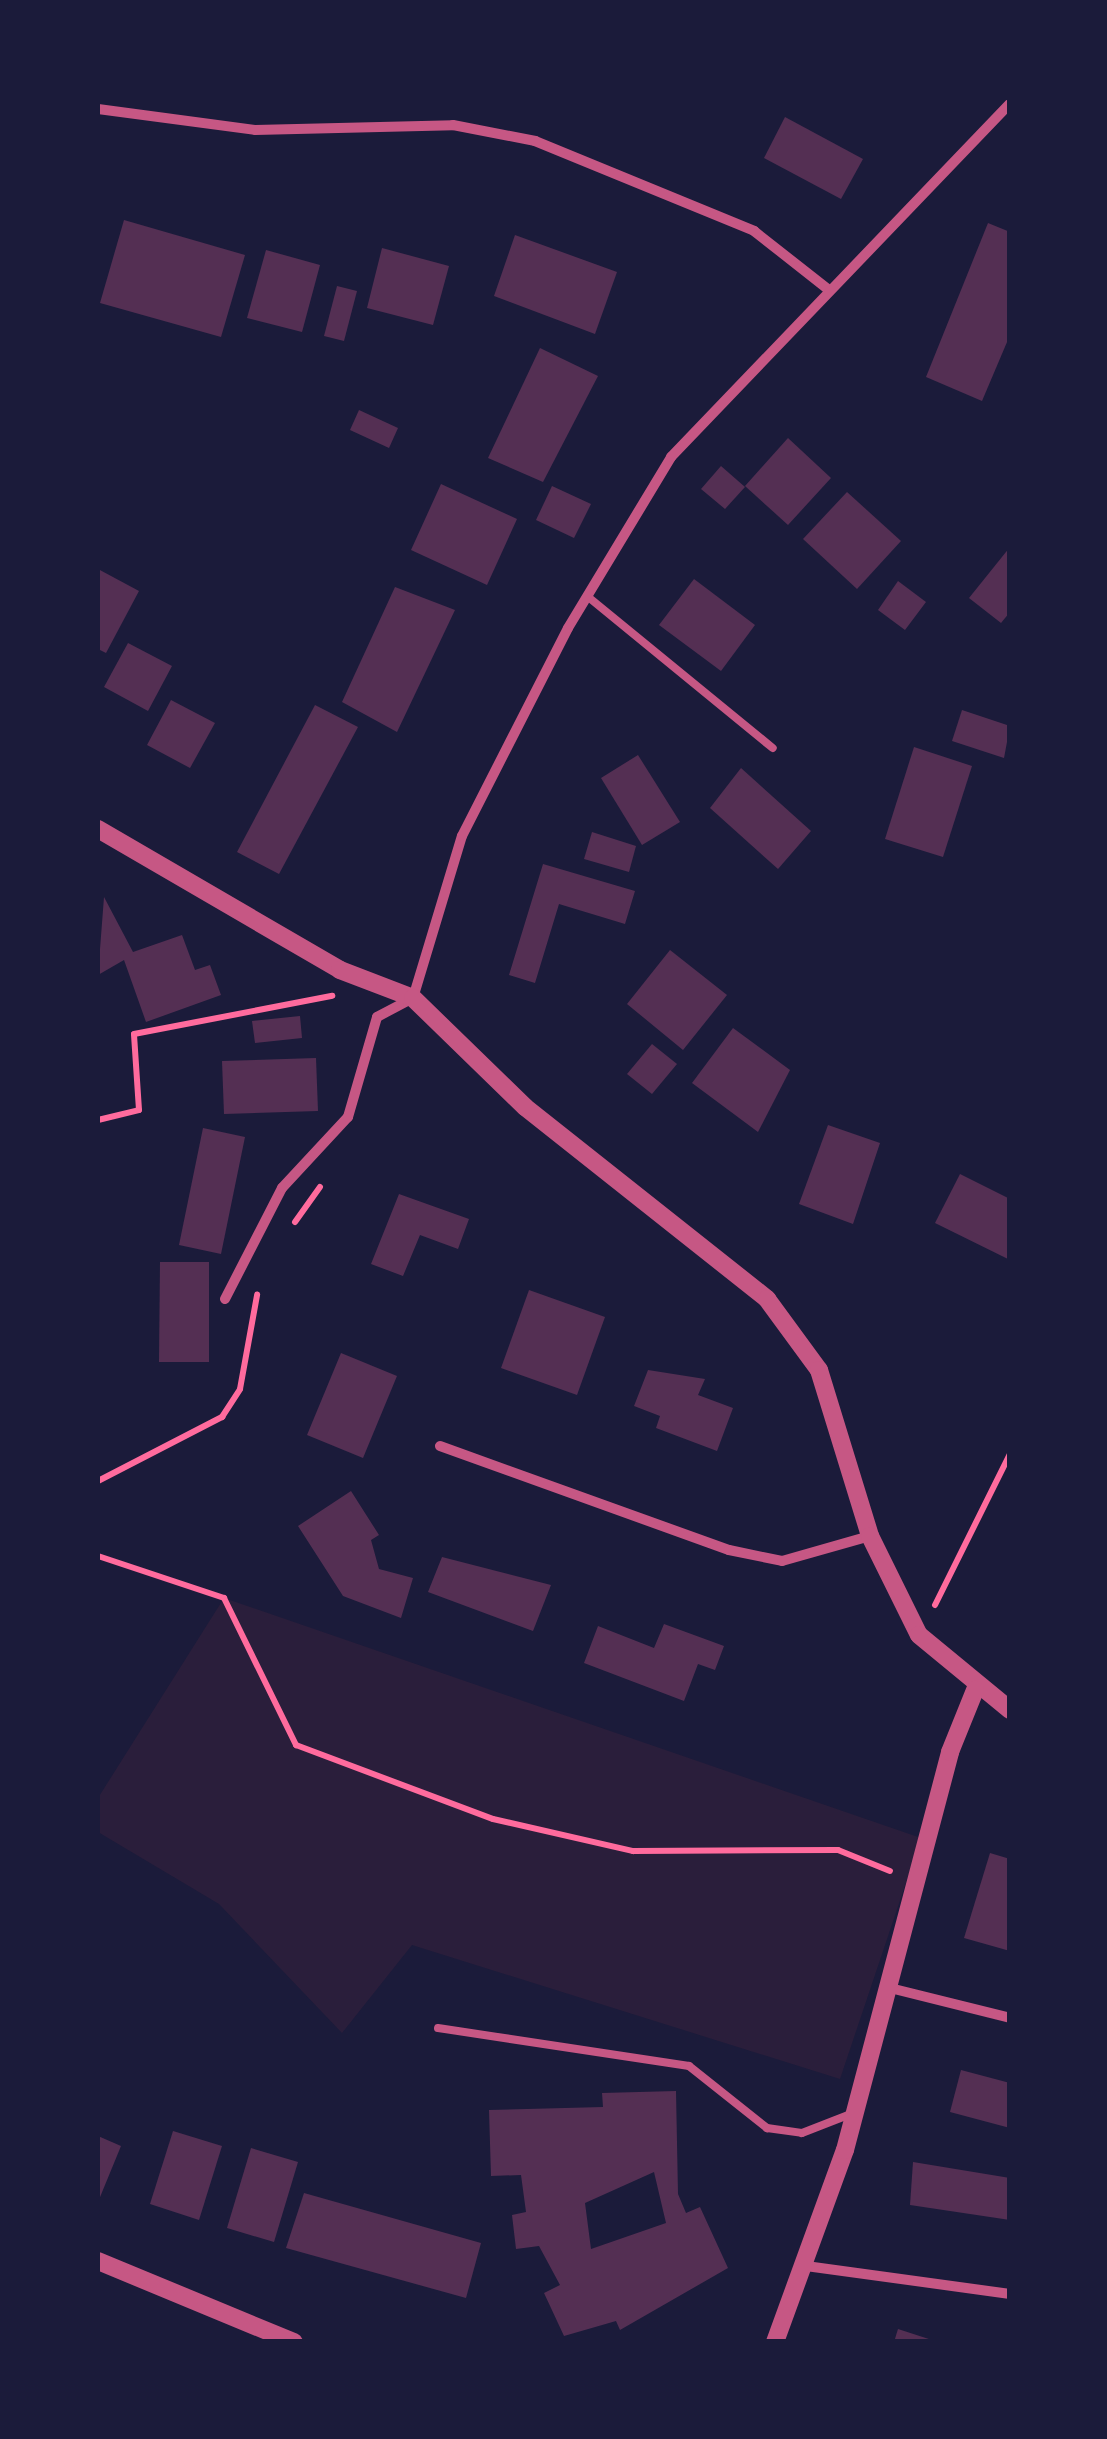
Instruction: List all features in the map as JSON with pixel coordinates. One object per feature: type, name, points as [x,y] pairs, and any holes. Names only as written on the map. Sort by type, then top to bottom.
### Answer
[{"type":"street","points":[[225,1298],[282,1188],[348,1118],[377,1016],[414,998],[462,836],[587,596],[671,457],[1010,104]]},
{"type":"street","points":[[98,108],[255,130],[453,125],[535,141],[754,231],[829,290]]},
{"type":"street","points":[[98,829],[370,982],[414,998],[525,1107],[768,1299],[819,1370],[870,1536],[919,1635],[975,1690],[1010,1710]]},
{"type":"street","points":[[440,1446],[747,1554],[782,1561],[870,1536]]},
{"type":"street","points":[[774,2342],[806,2266],[855,2113],[914,1881],[975,1690]]},
{"type":"street","points":[[886,1987],[1010,2018]]},
{"type":"street","points":[[98,2261],[257,2336],[294,2342]]},
{"type":"street","points":[[806,2266],[1010,2294]]},
{"type":"lane","points":[[587,596],[772,748]]},
{"type":"lane","points":[[438,2028],[689,2066],[766,2128],[802,2132],[855,2113]]},
{"type":"path","points":[[98,1120],[139,1110],[134,1034],[370,982]]},
{"type":"path","points":[[284,1241],[334,1168]]},
{"type":"path","points":[[98,1480],[222,1417],[240,1389],[263,1284]]},
{"type":"path","points":[[919,1635],[1010,1454]]},
{"type":"path","points":[[98,1556],[224,1598],[296,1746],[492,1819],[616,1847],[838,1850],[914,1881]]},
{"type":"shaded area","points":[[224,1598],[921,1838],[840,2079],[412,1945],[342,2033],[219,1904],[98,1832],[98,1798]]},
{"type":"building","points":[[785,117],[863,159],[841,199],[764,158]]},
{"type":"building","points":[[124,220],[245,255],[221,337],[100,303]]},
{"type":"building","points":[[988,223],[1010,232],[1010,335],[982,401],[926,377]]},
{"type":"building","points":[[515,235],[617,272],[595,334],[494,296]]},
{"type":"building","points":[[382,248],[449,266],[433,325],[367,308]]},
{"type":"building","points":[[266,250],[320,265],[302,332],[247,318]]},
{"type":"building","points":[[337,286],[357,291],[344,341],[324,336]]},
{"type":"building","points":[[540,348],[598,376],[543,482],[488,458]]},
{"type":"building","points":[[359,410],[398,428],[389,448],[350,430]]},
{"type":"building","points":[[788,438],[831,478],[788,525],[745,486]]},
{"type":"building","points":[[721,466],[745,487],[725,509],[701,489]]},
{"type":"building","points":[[441,484],[517,519],[487,585],[411,550]]},
{"type":"building","points":[[552,486],[591,504],[574,538],[536,520]]},
{"type":"building","points":[[847,492],[901,541],[857,589],[803,539]]},
{"type":"building","points":[[1010,547],[1010,612],[1001,623],[969,598]]},
{"type":"building","points":[[98,569],[139,591],[106,653],[98,649]]},
{"type":"building","points":[[694,579],[755,625],[721,671],[659,625]]},
{"type":"building","points":[[898,581],[926,602],[905,630],[878,610]]},
{"type":"building","points":[[395,587],[455,610],[397,732],[342,702]]},
{"type":"building","points":[[128,643],[172,666],[148,711],[104,687]]},
{"type":"building","points":[[171,700],[215,723],[190,768],[147,745]]},
{"type":"building","points":[[315,705],[358,727],[279,874],[237,852]]},
{"type":"building","points":[[962,710],[1010,726],[1004,758],[952,741]]},
{"type":"building","points":[[914,747],[972,766],[943,857],[885,839]]},
{"type":"building","points":[[638,755],[680,822],[642,845],[601,778]]},
{"type":"building","points":[[741,768],[811,831],[778,869],[710,808]]},
{"type":"building","points":[[592,832],[636,846],[629,872],[584,859]]},
{"type":"building","points":[[543,864],[635,891],[625,924],[559,904],[535,983],[509,975]]},
{"type":"building","points":[[104,897],[133,952],[182,935],[195,970],[210,965],[221,995],[146,1022],[124,960],[98,975]]},
{"type":"building","points":[[670,950],[727,995],[683,1050],[627,1004]]},
{"type":"building","points":[[300,1016],[302,1038],[255,1043],[252,1021]]},
{"type":"building","points":[[733,1028],[790,1070],[758,1132],[692,1083]]},
{"type":"building","points":[[652,1044],[677,1064],[652,1094],[627,1074]]},
{"type":"building","points":[[316,1058],[318,1111],[224,1114],[222,1061]]},
{"type":"building","points":[[828,1125],[880,1143],[853,1224],[799,1204]]},
{"type":"building","points":[[203,1128],[245,1137],[221,1254],[179,1245]]},
{"type":"building","points":[[960,1174],[1010,1199],[1010,1260],[935,1223]]},
{"type":"building","points":[[399,1194],[469,1219],[458,1249],[420,1235],[403,1276],[371,1264]]},
{"type":"building","points":[[160,1262],[209,1262],[209,1362],[159,1362]]},
{"type":"building","points":[[529,1290],[605,1317],[577,1395],[501,1368]]},
{"type":"building","points":[[341,1353],[397,1376],[363,1458],[307,1435]]},
{"type":"building","points":[[648,1370],[705,1379],[698,1395],[733,1408],[717,1451],[656,1428],[660,1416],[634,1406]]},
{"type":"building","points":[[351,1491],[379,1535],[371,1540],[379,1569],[413,1578],[401,1618],[343,1596],[298,1526]]},
{"type":"building","points":[[442,1557],[551,1585],[533,1631],[428,1592]]},
{"type":"building","points":[[664,1624],[724,1646],[715,1670],[698,1664],[684,1701],[584,1663],[598,1626],[654,1648]]},
{"type":"building","points":[[990,1853],[1010,1859],[1010,1951],[964,1938]]},
{"type":"building","points":[[961,2070],[1010,2083],[1010,2128],[950,2112]]},
{"type":"building","points":[[676,2091],[678,2194],[686,2213],[700,2207],[728,2268],[620,2330],[616,2321],[564,2336],[544,2293],[560,2285],[539,2246],[516,2249],[512,2215],[526,2212],[521,2175],[491,2176],[489,2110],[603,2107],[602,2093]],"holes":[[[654,2172],[666,2223],[591,2249],[585,2203]]]},
{"type":"building","points":[[173,2131],[222,2146],[199,2220],[150,2204]]},
{"type":"building","points":[[98,2136],[121,2146],[98,2202]]},
{"type":"building","points":[[251,2148],[298,2162],[274,2242],[227,2228]]},
{"type":"building","points":[[913,2162],[1010,2178],[1010,2220],[910,2205]]},
{"type":"building","points":[[304,2193],[481,2243],[466,2298],[286,2248]]},
{"type":"building","points":[[898,2329],[935,2341],[935,2342],[894,2342]]}]
